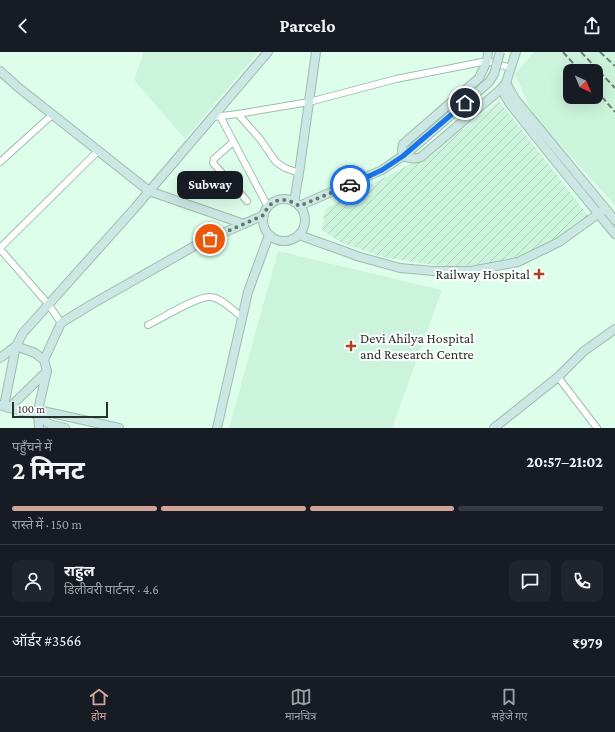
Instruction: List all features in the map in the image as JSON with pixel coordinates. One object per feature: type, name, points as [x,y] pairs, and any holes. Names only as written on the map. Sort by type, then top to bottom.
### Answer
[{"type":"street","points":[[4,406],[16,346],[23,334],[216,116],[268,52]]},
{"type":"street","points":[[296,204],[316,52]]},
{"type":"street","points":[[403,156],[403,144],[479,78],[487,61],[488,52]]},
{"type":"street","points":[[296,204],[382,170],[403,156],[489,82],[494,74],[500,52]]},
{"type":"street","points":[[403,156],[412,158],[421,157],[503,86],[516,52]]},
{"type":"street","points":[[216,116],[238,114],[309,102],[396,79],[487,61],[511,68]]},
{"type":"street","points":[[0,71],[52,115],[149,191],[244,224]]},
{"type":"street","points":[[503,86],[615,220]]},
{"type":"street","points":[[503,86],[510,104],[615,234]]},
{"type":"street","points":[[238,114],[260,139],[276,162],[285,168],[299,173]]},
{"type":"street","points":[[0,162],[52,115]]},
{"type":"street","points":[[216,116],[233,142],[268,207]]},
{"type":"street","points":[[233,142],[214,159],[213,163],[247,202]]},
{"type":"street","points":[[61,323],[49,305],[0,249],[98,151]]},
{"type":"street","points":[[280,200],[287,200],[296,204],[304,215],[305,220],[304,226],[299,235],[294,239],[287,241],[275,239],[270,235],[264,226],[264,215],[268,207],[280,200]]},
{"type":"street","points":[[299,235],[360,257],[400,268],[433,272],[471,271],[518,262],[559,242],[606,209]]},
{"type":"street","points":[[44,360],[61,323],[198,244],[264,215]]},
{"type":"street","points":[[217,428],[248,292],[270,235]]},
{"type":"street","points":[[148,325],[201,298],[211,297],[220,301],[242,317]]},
{"type":"street","points":[[494,428],[558,376],[584,351],[615,329]]},
{"type":"street","points":[[0,358],[16,346]]},
{"type":"street","points":[[16,346],[35,353],[44,360],[47,371],[39,412],[39,428]]},
{"type":"street","points":[[4,406],[47,371]]},
{"type":"street","points":[[558,376],[597,428]]},
{"type":"street","points":[[4,406],[39,412],[49,412],[119,428]]},
{"type":"street","points":[[39,412],[49,426],[65,428]]},
{"type":"street","points":[[49,412],[49,426]]},
{"type":"shaded area","points":[[144,52],[258,52],[185,139],[134,80]]},
{"type":"shaded area","points":[[534,52],[615,52],[615,205],[533,115],[515,74]]},
{"type":"shaded area","points":[[499,101],[590,218],[558,238],[523,255],[471,268],[435,265],[387,258],[342,243],[322,230],[325,209],[440,147]]},
{"type":"shaded area","points":[[278,251],[442,290],[392,428],[229,428]]},
{"type":"railway","points":[[563,52],[574,64]]},
{"type":"railway","points":[[581,52],[615,88]]},
{"type":"railway","points":[[600,52],[615,66]]},
{"type":"railway","points":[[603,98],[615,112]]},
{"type":"way so far","points":[[210,239],[264,215],[268,207],[280,200],[294,202],[299,206],[350,185]]},
{"type":"place","name":"Subway","points":[[210,239]]},
{"type":"place","name":"Railway Hospital","points":[[539,274]]},
{"type":"place","name":"Devi Ahilya Hospital and Research Centre","points":[[351,346]]},
{"type":"route","points":[[350,185],[382,170],[403,156],[465,103]]}]
